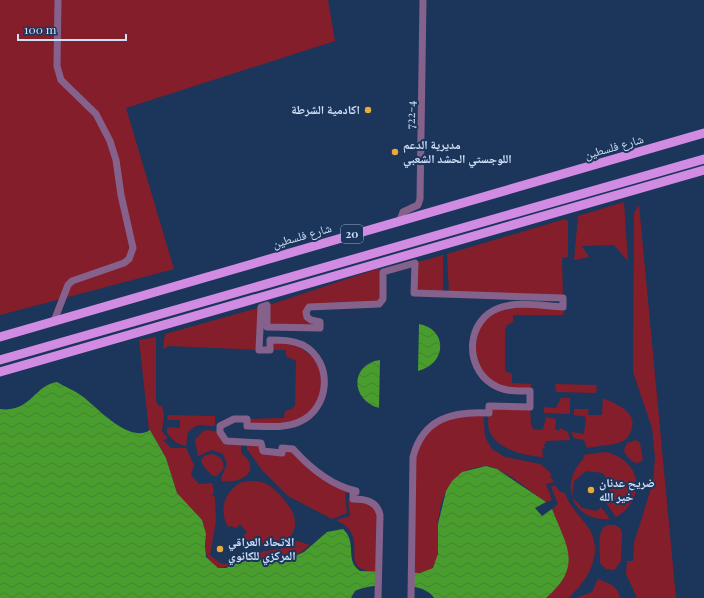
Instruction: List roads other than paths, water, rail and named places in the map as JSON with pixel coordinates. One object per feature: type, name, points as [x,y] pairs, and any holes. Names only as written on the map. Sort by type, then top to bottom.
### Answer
[{"type":"main road","name":"شارع فلسطين","points":[[0,337],[704,133]]},
{"type":"main road","name":"20","points":[[0,360],[704,159]]},
{"type":"main road","points":[[0,372],[704,170]]},
{"type":"main road","points":[[407,255],[423,239]]},
{"type":"main road","points":[[369,254],[390,260]]},
{"type":"street","points":[[54,321],[68,285],[72,281],[124,263],[129,259],[133,248],[121,194],[116,160],[110,141],[96,114],[64,83],[59,76],[57,66],[58,0]]},
{"type":"street","name":"722-4","points":[[400,220],[402,212],[418,205],[420,200],[423,0]]},
{"type":"street","points":[[378,598],[380,514],[376,506],[370,501],[353,499],[353,492],[356,491],[327,479],[311,467],[293,449],[282,448],[282,453],[265,452],[261,449],[261,443],[226,441],[220,432],[220,426],[234,419],[247,419],[247,426],[287,425],[298,423],[312,413],[324,392],[325,380],[320,363],[313,352],[303,345],[289,340],[270,340],[270,350],[259,350],[261,307],[267,305],[267,327],[320,328],[320,322],[311,320],[307,317],[306,312],[309,307],[380,304],[383,299],[383,272],[415,263],[414,293],[563,298],[563,307],[510,306],[499,308],[484,318],[473,338],[473,356],[480,373],[493,384],[503,389],[530,391],[530,407],[489,406],[489,412],[456,414],[441,419],[430,427],[415,447],[413,457],[411,598]]},
{"type":"water","points":[[419,324],[428,327],[435,332],[439,339],[440,347],[439,354],[434,361],[428,367],[418,371]]},
{"type":"water","points":[[380,360],[379,408],[369,404],[363,398],[357,382],[363,368],[370,363]]},
{"type":"water","points":[[57,382],[82,396],[123,429],[142,433],[150,430],[166,458],[177,493],[202,520],[206,534],[206,557],[218,568],[226,568],[243,560],[256,559],[272,562],[284,561],[304,552],[327,532],[343,529],[350,540],[355,567],[360,571],[420,573],[433,568],[438,554],[438,524],[446,491],[452,481],[462,472],[486,466],[497,469],[546,502],[535,508],[542,516],[552,509],[566,545],[568,566],[565,576],[546,598],[434,598],[429,592],[420,588],[384,585],[362,588],[355,591],[351,598],[0,598],[0,409],[19,407],[49,384]]},
{"type":"place","name":"اكادمية الشرطة","points":[[368,110]]},
{"type":"place","name":"مديرية الدعم اللوجستي الحشد الشعبي","points":[[395,152]]},
{"type":"place","name":"ضريح عدنان خير الله","points":[[591,490]]},
{"type":"place","name":"الاتحاد العراقي المركزي للكانوي","points":[[220,549]]}]
